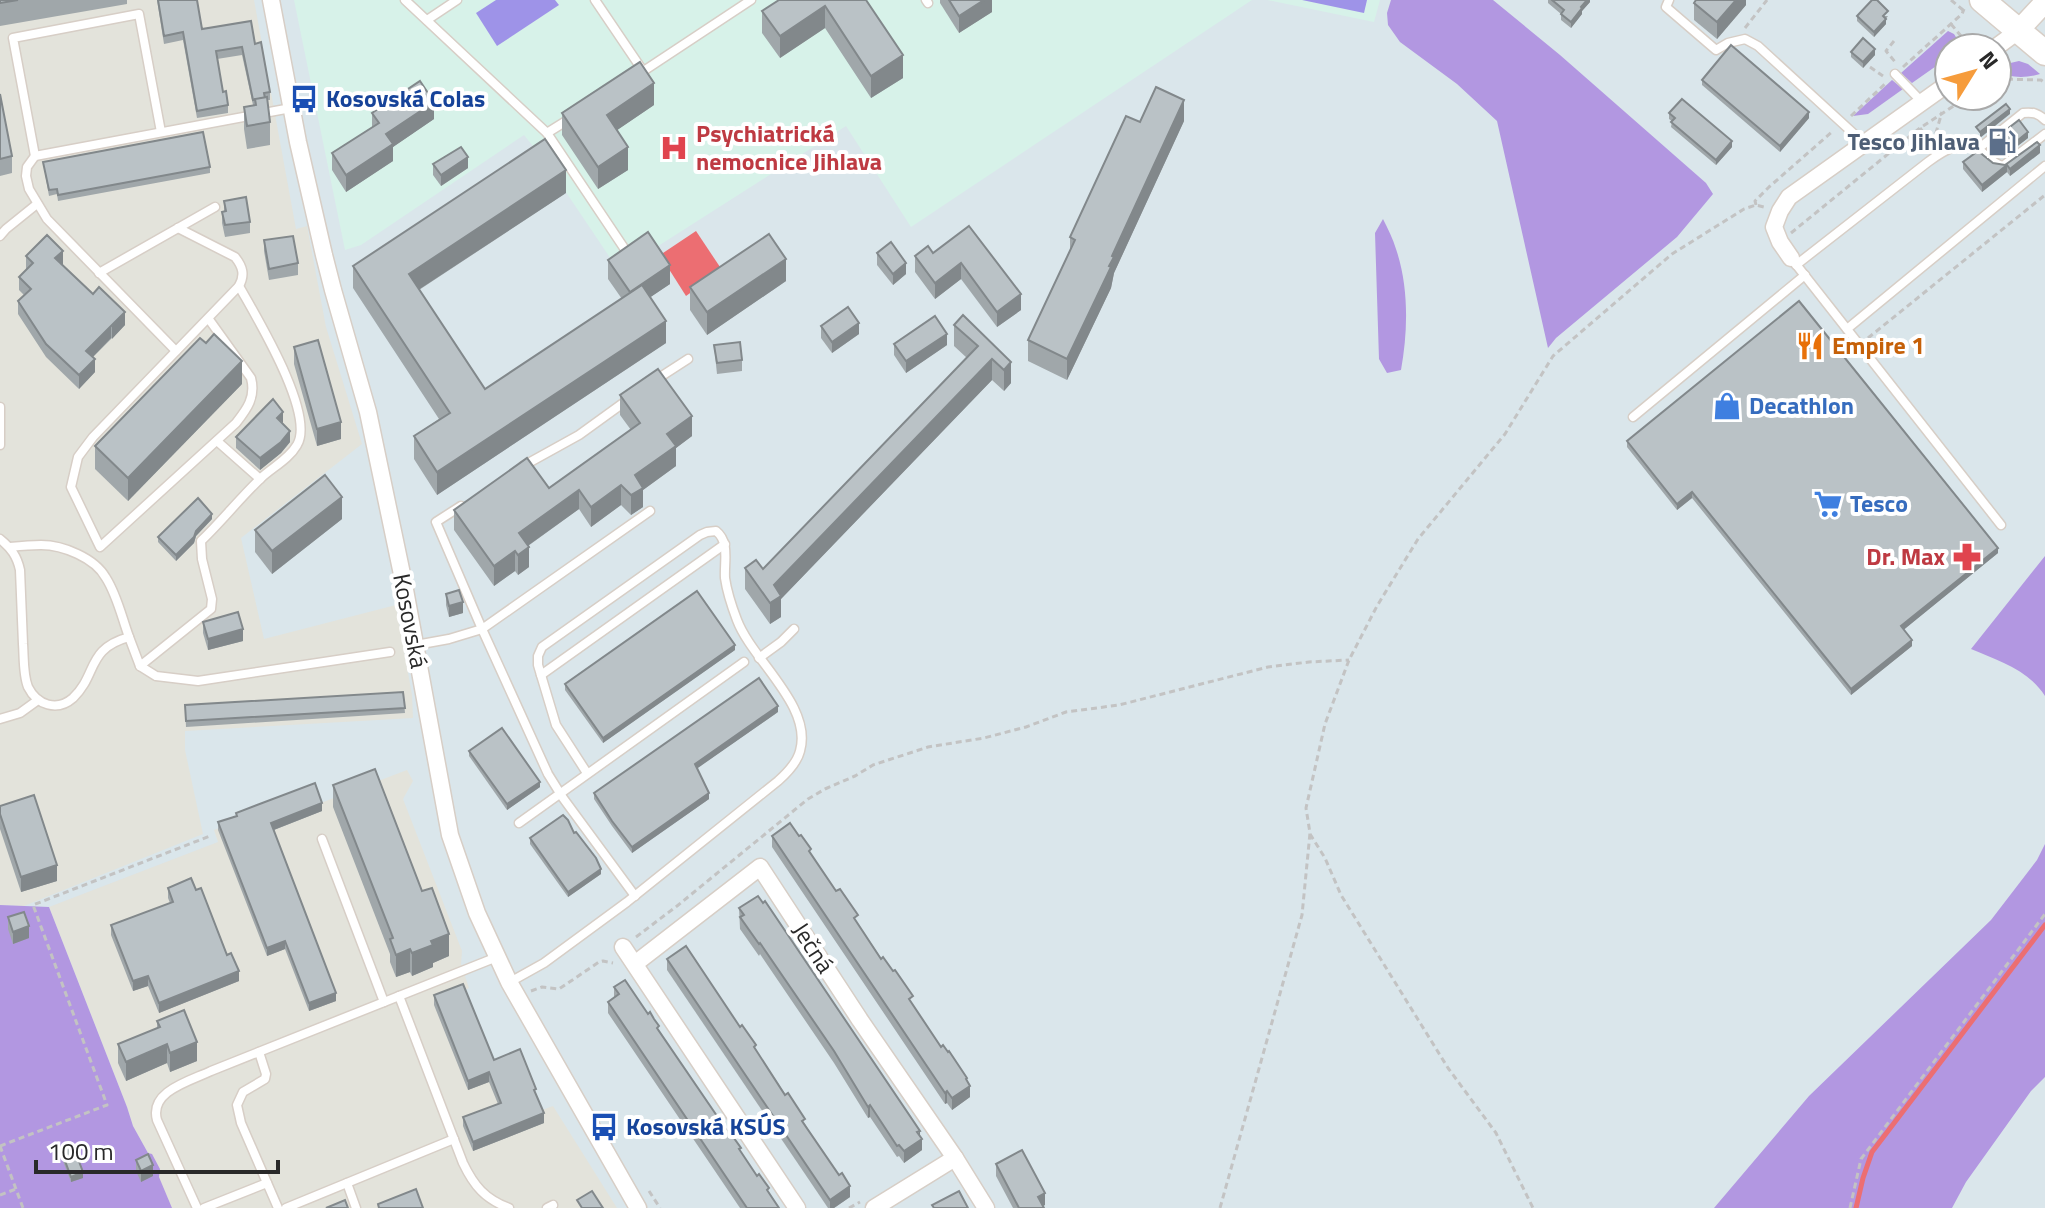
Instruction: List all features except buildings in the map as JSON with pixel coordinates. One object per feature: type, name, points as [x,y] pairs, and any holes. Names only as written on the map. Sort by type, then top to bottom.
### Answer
[{"type":"main road","points":[[1972,5],[2018,31],[2045,53]]},
{"type":"street","name":"Kosovská","points":[[271,0],[291,108],[333,290],[368,412],[450,835],[477,913],[509,982],[638,1208]]},
{"type":"street","points":[[2013,35],[2045,2]]},
{"type":"street","points":[[1794,262],[1774,227],[1789,197],[1933,94]]},
{"type":"street","name":"Ječná","points":[[636,963],[760,867],[955,1158]]},
{"type":"street","points":[[623,947],[797,1208]]},
{"type":"street","points":[[874,1208],[955,1158],[986,1208]]},
{"type":"lane","points":[[405,0],[547,133],[626,251]]},
{"type":"lane","points":[[427,20],[457,0]]},
{"type":"lane","points":[[595,0],[643,71]]},
{"type":"lane","points":[[729,0],[736,10]]},
{"type":"lane","points":[[631,79],[751,0]]},
{"type":"lane","points":[[1669,0],[1666,7],[1716,50],[1735,40],[1745,39],[1758,46],[1865,144]]},
{"type":"lane","points":[[35,156],[13,38],[83,24],[139,14],[161,132]]},
{"type":"lane","points":[[1895,74],[1922,102]]},
{"type":"lane","points":[[176,351],[54,227],[29,189],[27,167],[35,156],[291,108]]},
{"type":"lane","points":[[547,133],[583,110]]},
{"type":"lane","points":[[1978,149],[2023,113],[2040,114],[2045,120]]},
{"type":"lane","points":[[2001,525],[1794,262],[1951,147],[1960,145],[1978,149],[1995,164],[2003,166],[2045,134]]},
{"type":"lane","points":[[1847,329],[2045,166]]},
{"type":"lane","points":[[0,236],[37,204]]},
{"type":"lane","points":[[99,273],[215,207]]},
{"type":"lane","points":[[178,228],[235,257],[241,265],[243,277],[239,286],[176,351],[93,437],[78,457],[71,487],[100,547],[217,441],[247,409],[254,389],[251,378],[208,318]]},
{"type":"lane","points":[[1633,417],[1805,275]]},
{"type":"lane","points":[[140,666],[211,609],[212,599],[201,541],[260,479],[287,457],[301,437],[295,400],[279,359],[239,286]]},
{"type":"lane","points":[[643,389],[688,359]]},
{"type":"lane","points":[[514,471],[579,435],[630,398]]},
{"type":"lane","points":[[0,407],[0,445]]},
{"type":"lane","points":[[217,441],[260,479]]},
{"type":"lane","points":[[475,496],[436,522],[548,774],[635,896]]},
{"type":"lane","points":[[415,645],[482,629],[650,511]]},
{"type":"lane","points":[[509,982],[544,963],[635,896],[778,781],[800,753],[802,741],[795,709],[738,624],[725,579],[725,544],[716,531],[700,535],[542,647],[538,656],[541,675],[556,725],[587,773]]},
{"type":"lane","points":[[0,539],[18,559],[24,665],[28,686],[38,700],[48,706],[59,706],[72,698],[85,681],[98,654],[115,641],[129,637]]},
{"type":"lane","points":[[541,675],[725,544]]},
{"type":"lane","points":[[10,547],[44,545],[67,550],[97,567],[111,588],[140,666],[156,676],[198,681],[390,652]]},
{"type":"lane","points":[[759,658],[794,629]]},
{"type":"lane","points":[[519,823],[744,662]]},
{"type":"lane","points":[[0,719],[20,713],[38,700]]},
{"type":"lane","points":[[322,839],[384,1002]]},
{"type":"lane","points":[[197,1208],[155,1111],[157,1103],[171,1089],[497,957]]},
{"type":"lane","points":[[399,996],[471,1180],[480,1192],[509,1208]]},
{"type":"lane","points":[[259,1052],[265,1079],[243,1092],[237,1105],[241,1123],[278,1208]]},
{"type":"lane","points":[[286,1208],[454,1139]]},
{"type":"lane","points":[[204,1208],[267,1183]]},
{"type":"lane","points":[[347,1183],[356,1208]]},
{"type":"path","points":[[1735,40],[1767,0]]},
{"type":"path","points":[[1951,0],[1972,5]]},
{"type":"path","points":[[1756,205],[1755,201],[1769,187],[1972,5],[1972,0]]},
{"type":"path","points":[[1951,24],[1958,32]]},
{"type":"path","points":[[1894,41],[1886,51],[1896,63],[1895,74]]},
{"type":"path","points":[[2013,80],[2043,81],[2045,76]]},
{"type":"path","points":[[1780,242],[1942,112]]},
{"type":"path","points":[[1920,128],[1933,146],[1942,112]]},
{"type":"path","points":[[1860,345],[2045,195]]},
{"type":"path","points":[[1220,1208],[1302,915],[1310,833],[1306,808],[1325,724],[1349,660],[1377,606],[1418,539],[1505,434],[1553,356],[1672,254],[1744,209],[1756,205],[1780,211]]},
{"type":"path","points":[[623,947],[808,799],[873,765],[928,747],[1026,727],[1066,712],[1119,705],[1268,667],[1349,660]]},
{"type":"path","points":[[1310,833],[1341,895],[1448,1068],[1496,1133],[1533,1208]]},
{"type":"path","points":[[23,1208],[0,1146],[107,1105],[33,905],[210,836]]},
{"type":"path","points":[[1850,1208],[1861,1159],[2045,914]]},
{"type":"path","points":[[525,990],[533,992],[542,987],[559,989],[603,961],[631,967],[636,963]]},
{"type":"path","points":[[646,1187],[660,1208]]},
{"type":"path","points":[[0,1195],[16,1189]]},
{"type":"shaded area","points":[[0,0],[254,0],[296,229],[307,226],[326,327],[362,444],[241,538],[264,639],[396,605],[412,695],[413,718],[185,731],[185,750],[203,834],[24,906],[0,905]]},
{"type":"shaded area","name":"Psychiatrická nemocnice Jihlava","points":[[294,0],[1252,0],[911,227],[846,126],[619,271],[524,135],[361,245],[345,250]]},
{"type":"shaded area","points":[[496,0],[555,0],[559,5],[497,46],[476,13]]},
{"type":"shaded area","points":[[1267,0],[1380,0],[1374,22]]},
{"type":"shaded area","points":[[1302,0],[1367,0],[1364,13]]},
{"type":"shaded area","points":[[1391,0],[1493,0],[1706,183],[1713,194],[1677,237],[1548,348],[1497,121],[1457,84],[1400,42],[1388,25],[1387,13]]},
{"type":"shaded area","points":[[1933,44],[1933,68],[1912,83],[1901,73]]},
{"type":"shaded area","points":[[2013,62],[2028,64],[2040,74],[2013,76]]},
{"type":"shaded area","points":[[1892,80],[1903,89],[1868,114],[1853,116]]},
{"type":"shaded area","points":[[1383,219],[1400,264],[1406,309],[1401,370],[1387,373],[1379,359],[1375,233]]},
{"type":"shaded area","points":[[696,231],[722,270],[686,296],[660,255]]},
{"type":"shaded area","points":[[2045,556],[2045,696],[2021,673],[1971,649]]},
{"type":"shaded area","points":[[407,770],[413,781],[403,799],[462,951],[461,964],[469,988],[463,991],[494,1069],[525,1067],[542,1110],[553,1106],[617,1208],[172,1208],[133,1126],[49,907],[218,842],[214,830],[236,821],[318,804]]},
{"type":"shaded area","points":[[2045,844],[2045,1077],[2031,1091],[1966,1182],[1952,1208],[1714,1208],[1809,1096],[1991,920],[2037,860]]},
{"type":"shaded area","points":[[0,905],[49,907],[133,1126],[160,1169],[159,1177],[172,1208],[0,1208]]},
{"type":"waterway","points":[[1856,1208],[1872,1152],[2045,925]]},
{"type":"place","name":"Kosovská Colas","points":[[304,99]]},
{"type":"place","name":"Tesco Jihlava","points":[[2002,142]]},
{"type":"place","name":"Psychiatrická nemocnice Jihlava","points":[[674,148]]},
{"type":"place","name":"Empire 1","points":[[1810,346]]},
{"type":"place","name":"Decathlon","points":[[1727,406]]},
{"type":"place","name":"Tesco","points":[[1828,504]]},
{"type":"place","name":"Dr. Max","points":[[1967,557]]},
{"type":"place","name":"Kosovská KSÚS","points":[[604,1127]]}]
